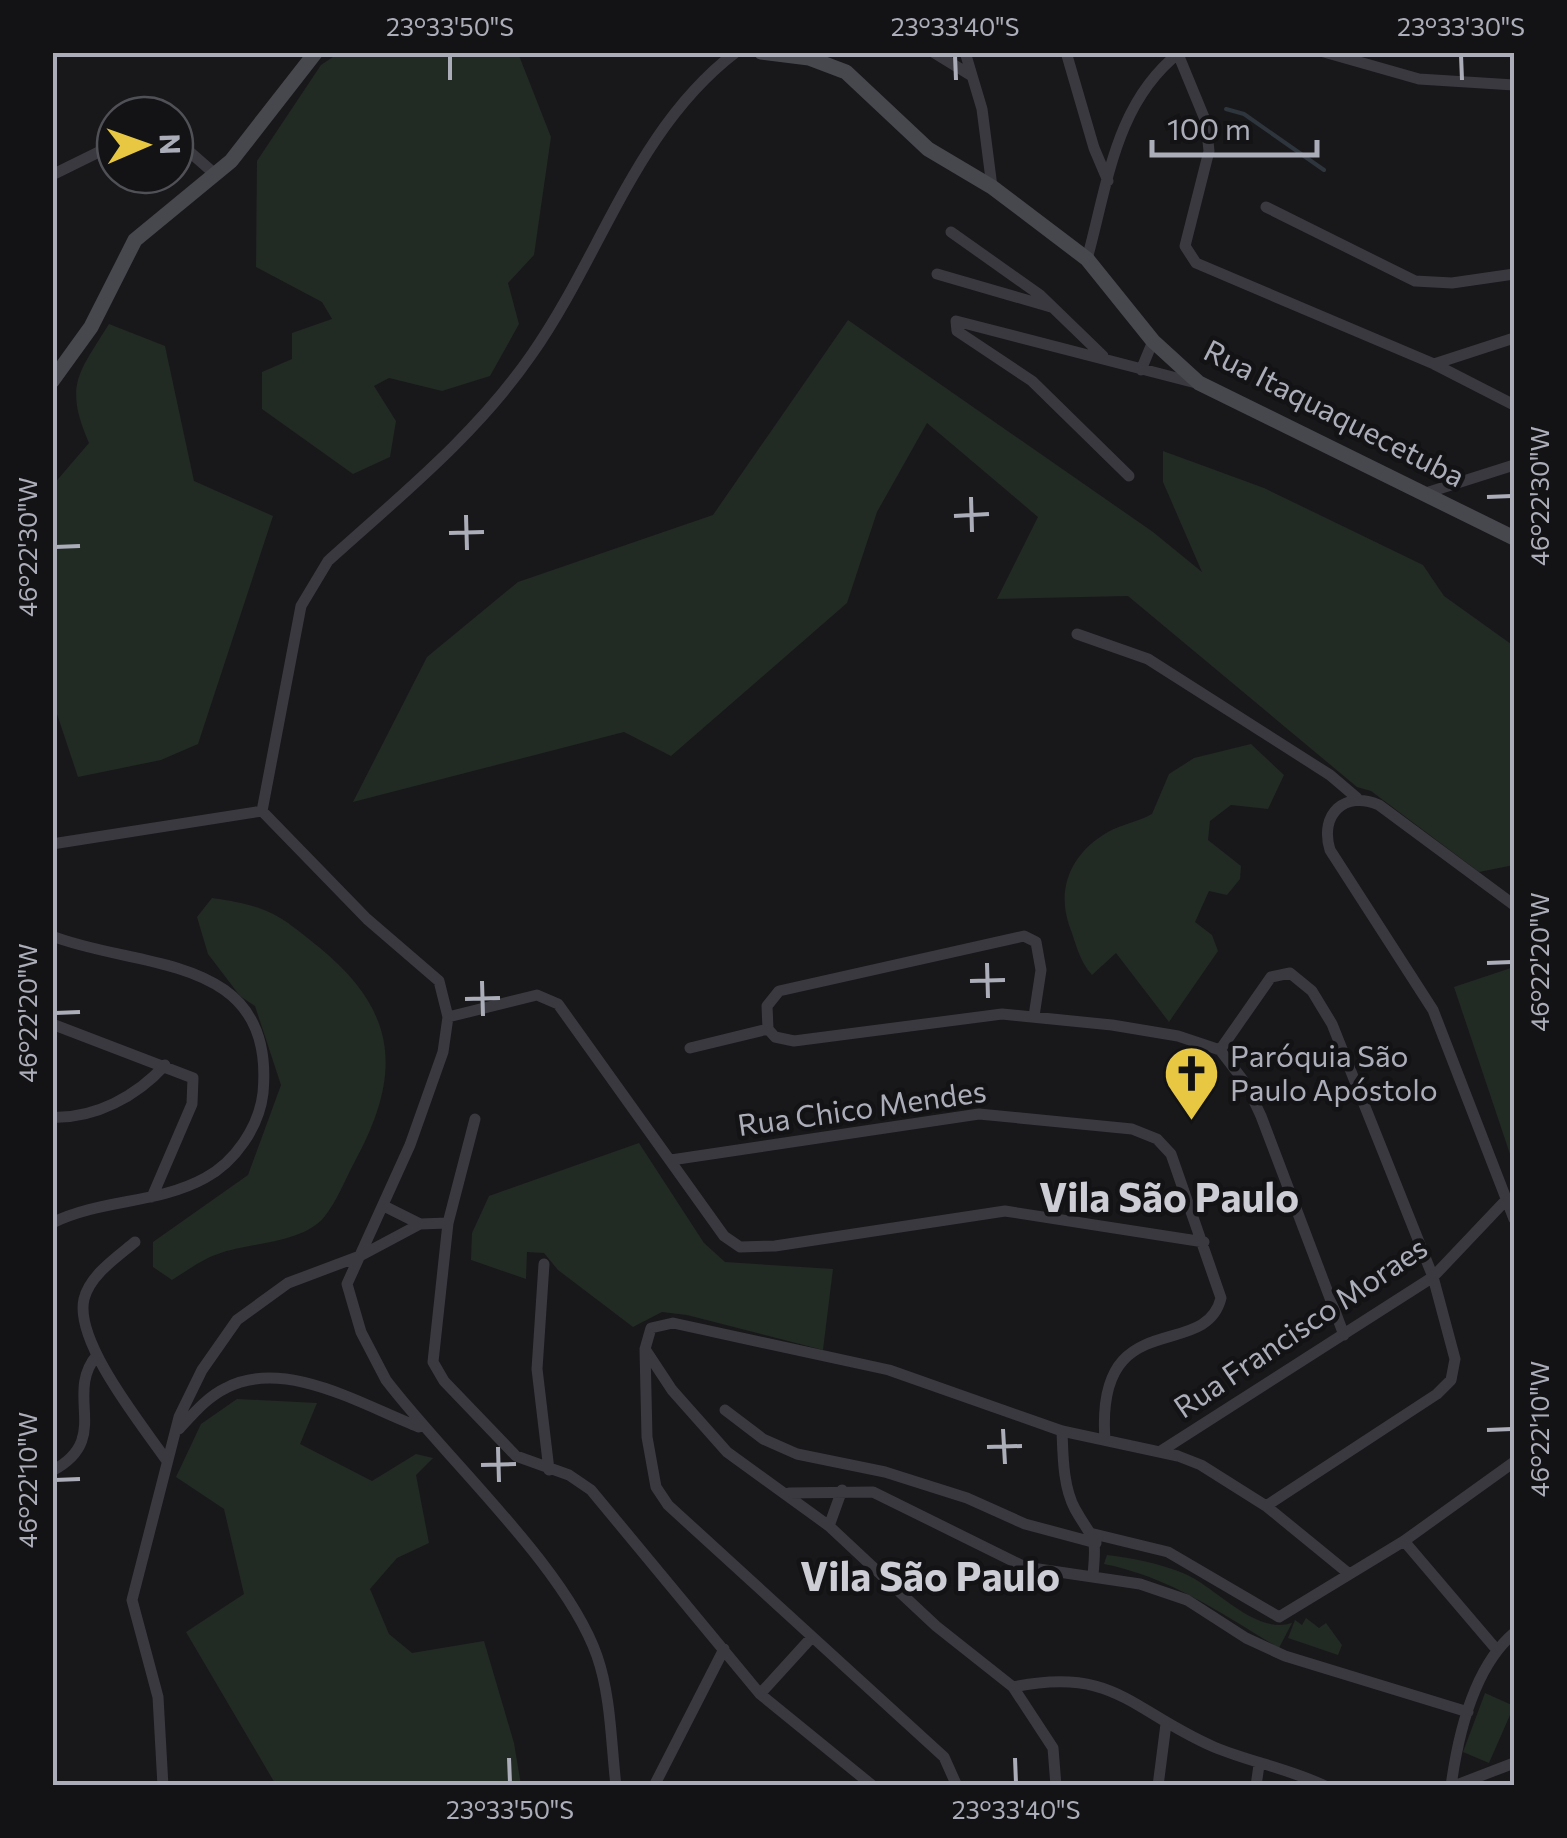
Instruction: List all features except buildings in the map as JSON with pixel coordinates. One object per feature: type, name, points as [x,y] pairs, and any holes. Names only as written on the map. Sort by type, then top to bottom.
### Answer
[{"type":"street","points":[[52,382],[92,327],[135,240],[216,175],[259,129],[316,52]]},
{"type":"street","points":[[262,811],[301,606],[314,580],[328,560],[445,454],[509,385],[566,302],[664,122],[736,52]]},
{"type":"street","name":"Rua Itaquaquecetuba","points":[[761,52],[831,63],[864,88],[928,149],[992,187],[1087,258],[1152,341],[1199,383],[1429,492],[1514,538]]},
{"type":"street","points":[[933,52],[972,76]]},
{"type":"street","points":[[965,52],[982,109],[992,187]]},
{"type":"street","points":[[1066,52],[1108,181]]},
{"type":"street","points":[[1324,52],[1419,79],[1514,86]]},
{"type":"street","points":[[1087,258],[1128,110],[1154,73],[1179,53],[1206,122],[1206,172],[1185,246],[1196,263],[1434,364],[1514,405]]},
{"type":"street","points":[[52,175],[95,154]]},
{"type":"street","points":[[195,157],[216,175]]},
{"type":"street","points":[[1266,206],[1415,281],[1452,283],[1514,274]]},
{"type":"street","points":[[952,232],[1055,308],[1106,359]]},
{"type":"street","points":[[937,274],[1055,308]]},
{"type":"street","points":[[1129,476],[1032,381],[958,331],[955,324],[961,318],[1199,383]]},
{"type":"street","points":[[1434,364],[1514,338]]},
{"type":"street","points":[[1141,370],[1152,341]]},
{"type":"street","points":[[1429,492],[1514,465]]},
{"type":"street","points":[[1077,634],[1148,659],[1330,775],[1357,798],[1378,805],[1514,905]]},
{"type":"street","points":[[1357,798],[1330,815],[1330,850],[1433,1010],[1514,1219]]},
{"type":"street","points":[[52,844],[262,811]]},
{"type":"street","points":[[262,811],[367,919],[438,981],[448,1017],[444,1052],[384,1206],[347,1284],[354,1316],[370,1354],[424,1429],[540,1561],[587,1632],[603,1675],[616,1786]]},
{"type":"street","points":[[52,936],[74,945],[164,961],[215,984],[248,1016],[264,1065],[256,1123],[240,1148],[210,1176],[152,1196],[76,1213],[52,1224]]},
{"type":"street","points":[[1034,1016],[1041,970],[1036,942],[1031,937],[939,953],[779,991],[767,1006],[768,1028],[775,1037],[794,1041],[1002,1014],[1178,1036],[1220,1050],[1246,1084],[1261,1116],[1344,1336]]},
{"type":"street","points":[[1220,1050],[1271,977],[1290,973],[1302,980],[1332,1024],[1346,1056],[1432,1277],[1455,1359],[1445,1388],[1266,1506]]},
{"type":"street","points":[[448,1017],[521,998],[548,998],[558,1004],[724,1236],[740,1246],[776,1246],[1004,1211],[1204,1242]]},
{"type":"street","points":[[52,1024],[190,1076],[195,1085],[180,1136],[152,1196]]},
{"type":"street","points":[[690,1048],[768,1028]]},
{"type":"street","points":[[52,1129],[68,1118],[137,1093],[164,1065]]},
{"type":"street","name":"Rua Chico Mendes","points":[[671,1160],[979,1114],[1132,1128],[1157,1139],[1171,1154],[1222,1292],[1220,1306],[1194,1328],[1144,1343],[1116,1368],[1105,1398],[1105,1440]]},
{"type":"street","points":[[52,1117],[68,1118]]},
{"type":"street","points":[[475,1119],[448,1223],[434,1362],[444,1381],[516,1456],[570,1476],[591,1490],[760,1694],[873,1786]]},
{"type":"street","name":"Rua Francisco Moraes","points":[[1161,1451],[1432,1277],[1507,1199]]},
{"type":"street","points":[[384,1206],[420,1224]]},
{"type":"street","points":[[163,1786],[158,1697],[132,1600],[167,1461],[202,1370],[237,1320],[288,1283],[360,1256],[420,1224],[448,1223]]},
{"type":"street","points":[[135,1242],[98,1276],[84,1300],[83,1315],[97,1355],[167,1461]]},
{"type":"street","points":[[544,1264],[537,1369],[550,1470]]},
{"type":"street","points":[[957,1786],[944,1757],[698,1535],[656,1487],[647,1437],[645,1349],[651,1328],[673,1323],[889,1370],[1062,1431],[1161,1451],[1201,1464],[1266,1506],[1348,1574]]},
{"type":"street","points":[[645,1349],[710,1436],[789,1492],[936,1626],[1013,1687],[1053,1748],[1056,1786]]},
{"type":"street","points":[[52,1472],[75,1457],[82,1445],[86,1428],[82,1382],[97,1355]]},
{"type":"street","points":[[177,1431],[227,1387],[261,1378],[307,1384],[424,1429]]},
{"type":"street","points":[[724,1410],[764,1439],[797,1454],[885,1472],[967,1498],[1025,1524],[1168,1552],[1273,1616],[1284,1615],[1404,1541],[1514,1462]]},
{"type":"street","points":[[1062,1431],[1063,1460],[1074,1508],[1095,1538],[1093,1574]]},
{"type":"street","points":[[789,1492],[855,1489],[888,1498],[1025,1566],[1140,1584],[1187,1600],[1246,1638],[1286,1656],[1468,1712]]},
{"type":"street","points":[[829,1526],[836,1497],[842,1490]]},
{"type":"street","points":[[1404,1541],[1496,1650]]},
{"type":"street","points":[[1514,1633],[1496,1650],[1468,1712],[1452,1786],[1481,1781],[1514,1763]]},
{"type":"street","points":[[760,1694],[812,1637]]},
{"type":"street","points":[[654,1786],[724,1649]]},
{"type":"street","points":[[1013,1687],[1044,1681],[1088,1682],[1134,1700],[1166,1724],[1259,1765],[1325,1786]]},
{"type":"street","points":[[1158,1786],[1166,1724]]},
{"type":"street","points":[[1256,1786],[1259,1765]]},
{"type":"shaded area","points":[[339,53],[518,53],[551,137],[534,255],[508,283],[519,324],[490,376],[442,391],[389,378],[374,386],[396,421],[390,457],[353,474],[262,409],[262,372],[292,359],[292,333],[332,319],[322,302],[256,267],[257,161],[321,65]]},
{"type":"shaded area","points":[[848,320],[1153,532],[1202,572],[1163,482],[1163,451],[1264,488],[1423,565],[1444,596],[1511,644],[1514,641],[1514,865],[1479,872],[1371,791],[1357,787],[1128,596],[997,599],[1038,517],[927,423],[877,512],[847,603],[671,756],[624,732],[353,802],[427,657],[518,582],[713,515]]},
{"type":"shaded area","points":[[109,324],[165,346],[194,481],[273,516],[198,744],[161,760],[78,777],[53,702],[53,485],[89,443],[77,407],[78,380]]},
{"type":"shaded area","points":[[1251,744],[1284,775],[1268,809],[1231,805],[1210,821],[1208,840],[1241,866],[1240,879],[1227,895],[1209,891],[1195,922],[1212,935],[1218,951],[1169,1022],[1116,953],[1092,975],[1088,970],[1069,925],[1066,884],[1077,860],[1096,840],[1152,814],[1169,774],[1194,758]]},
{"type":"shaded area","points":[[212,898],[246,904],[281,918],[346,972],[378,1021],[385,1047],[385,1073],[370,1131],[325,1216],[304,1232],[218,1254],[172,1280],[153,1267],[153,1242],[248,1175],[281,1085],[255,1006],[240,996],[208,954],[197,917]]},
{"type":"shaded area","points":[[1514,967],[1514,1166],[1454,987]]},
{"type":"shaded area","points":[[639,1143],[704,1243],[725,1262],[833,1269],[823,1350],[687,1315],[662,1312],[633,1327],[558,1270],[544,1253],[527,1252],[526,1279],[471,1260],[472,1233],[489,1196]]},
{"type":"shaded area","points":[[237,1399],[317,1403],[300,1444],[372,1481],[416,1454],[433,1458],[416,1475],[429,1543],[397,1558],[370,1589],[389,1634],[412,1653],[484,1641],[514,1743],[521,1785],[276,1785],[186,1632],[244,1594],[224,1509],[176,1477],[201,1424]]},
{"type":"shaded area","points":[[1107,1555],[1174,1569],[1250,1616],[1278,1625],[1292,1623],[1279,1648],[1173,1587],[1104,1564]]},
{"type":"shaded area","points":[[1306,1618],[1319,1628],[1326,1623],[1342,1645],[1338,1655],[1288,1638],[1295,1620],[1302,1625]]},
{"type":"shaded area","points":[[1485,1693],[1514,1706],[1489,1763],[1463,1752]]},
{"type":"waterway","points":[[1226,109],[1244,114],[1324,170]]},
{"type":"place","name":"Paróquia São Paulo Apóstolo","points":[[1191,1123]]},
{"type":"district","name":"Vila São Paulo","points":[[1169,1198]]},
{"type":"district","name":"Vila São Paulo","points":[[930,1577]]}]
